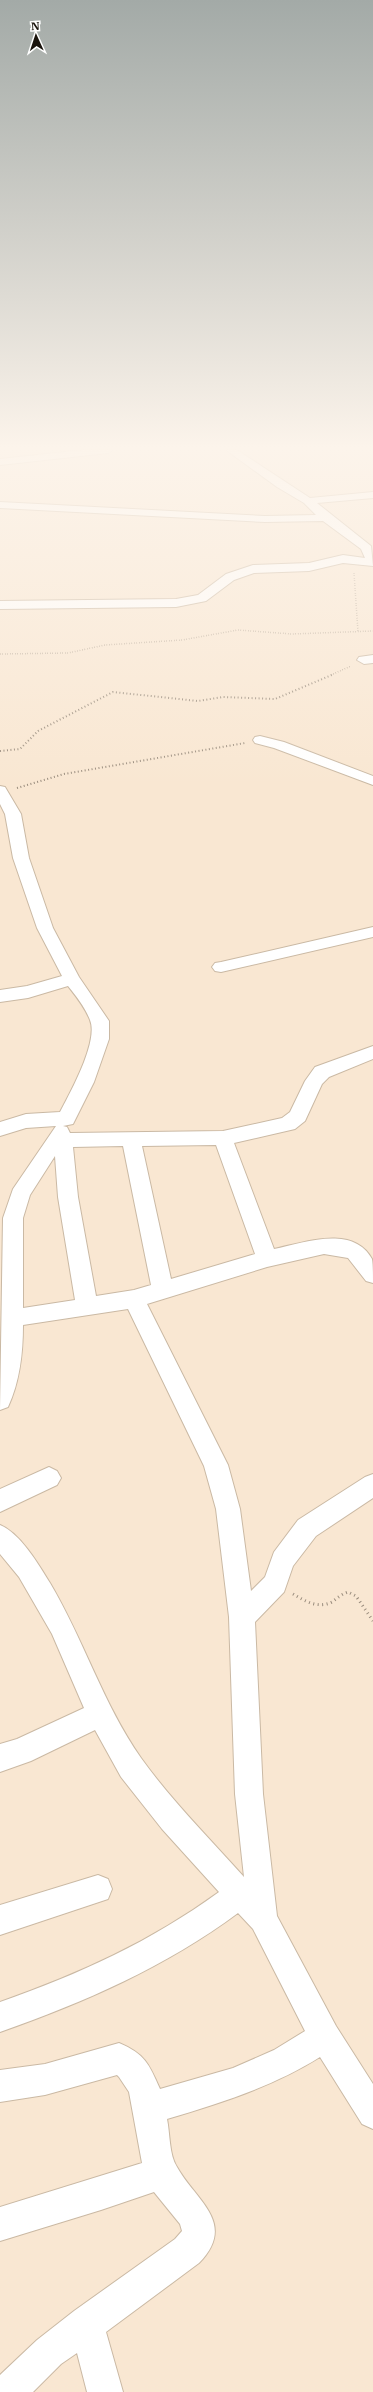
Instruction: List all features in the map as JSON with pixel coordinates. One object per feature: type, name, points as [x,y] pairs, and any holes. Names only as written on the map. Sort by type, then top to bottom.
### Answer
[{"type":"street","points":[[0,605],[176,603],[202,598],[230,577],[253,569],[302,568],[331,562]]},
{"type":"street","points":[[260,740],[279,745],[373,781]]},
{"type":"street","points":[[0,1400],[12,1356],[13,1218],[20,1194],[63,1130],[85,1082],[100,1039],[100,1021],[88,1000],[72,979],[45,928],[6,816],[2,792]]},
{"type":"street","points":[[221,967],[373,932]]},
{"type":"street","points":[[0,996],[28,992],[72,979]]},
{"type":"street","points":[[0,1129],[26,1121],[63,1130],[131,1138],[175,1140],[222,1138],[288,1124],[298,1116],[314,1080],[322,1072],[373,1052]]},
{"type":"street","points":[[63,1130],[68,1197],[87,1307]]},
{"type":"street","points":[[131,1138],[163,1290]]},
{"type":"street","points":[[222,1138],[267,1259]]},
{"type":"street","points":[[12,1318],[134,1299],[267,1259],[324,1246],[341,1247],[355,1252],[373,1275]]},
{"type":"street","points":[[134,1299],[216,1465],[228,1509],[242,1617],[249,1794],[262,1919]]},
{"type":"street","points":[[0,1502],[49,1478]]},
{"type":"street","points":[[242,1617],[275,1584],[283,1560],[307,1528],[373,1485]]},
{"type":"street","points":[[0,1536],[28,1569],[61,1624],[100,1714],[131,1767],[172,1819],[238,1895],[262,1919],[325,2037],[373,2113]]},
{"type":"street","points":[[0,1758],[21,1752],[100,1714]]},
{"type":"street","points":[[0,1920],[98,1889]]},
{"type":"street","points":[[0,2017],[78,1988],[121,1969],[215,1912],[238,1895]]},
{"type":"street","points":[[150,2108],[235,2083],[285,2061],[325,2037]]},
{"type":"street","points":[[0,2086],[14,2086],[41,2080],[119,2059],[128,2063],[140,2079],[150,2108],[161,2173],[197,2223],[198,2232],[195,2242],[171,2264],[86,2323],[49,2352],[8,2392]]},
{"type":"street","points":[[0,2224],[101,2194],[161,2173]]},
{"type":"street","points":[[86,2323],[105,2392]]},
{"type":"path","points":[[352,562],[358,632]]},
{"type":"path","points":[[0,654],[68,653],[105,645],[182,640],[238,630],[292,634],[373,631]]},
{"type":"path","points":[[0,751],[20,748],[38,731],[113,692],[198,701],[223,697],[275,699],[368,660]]},
{"type":"path","points":[[2,792],[64,774],[160,755],[260,740]]},
{"type":"path","points":[[275,1584],[308,1603],[328,1603],[341,1594],[348,1592],[356,1596],[373,1621]]}]
